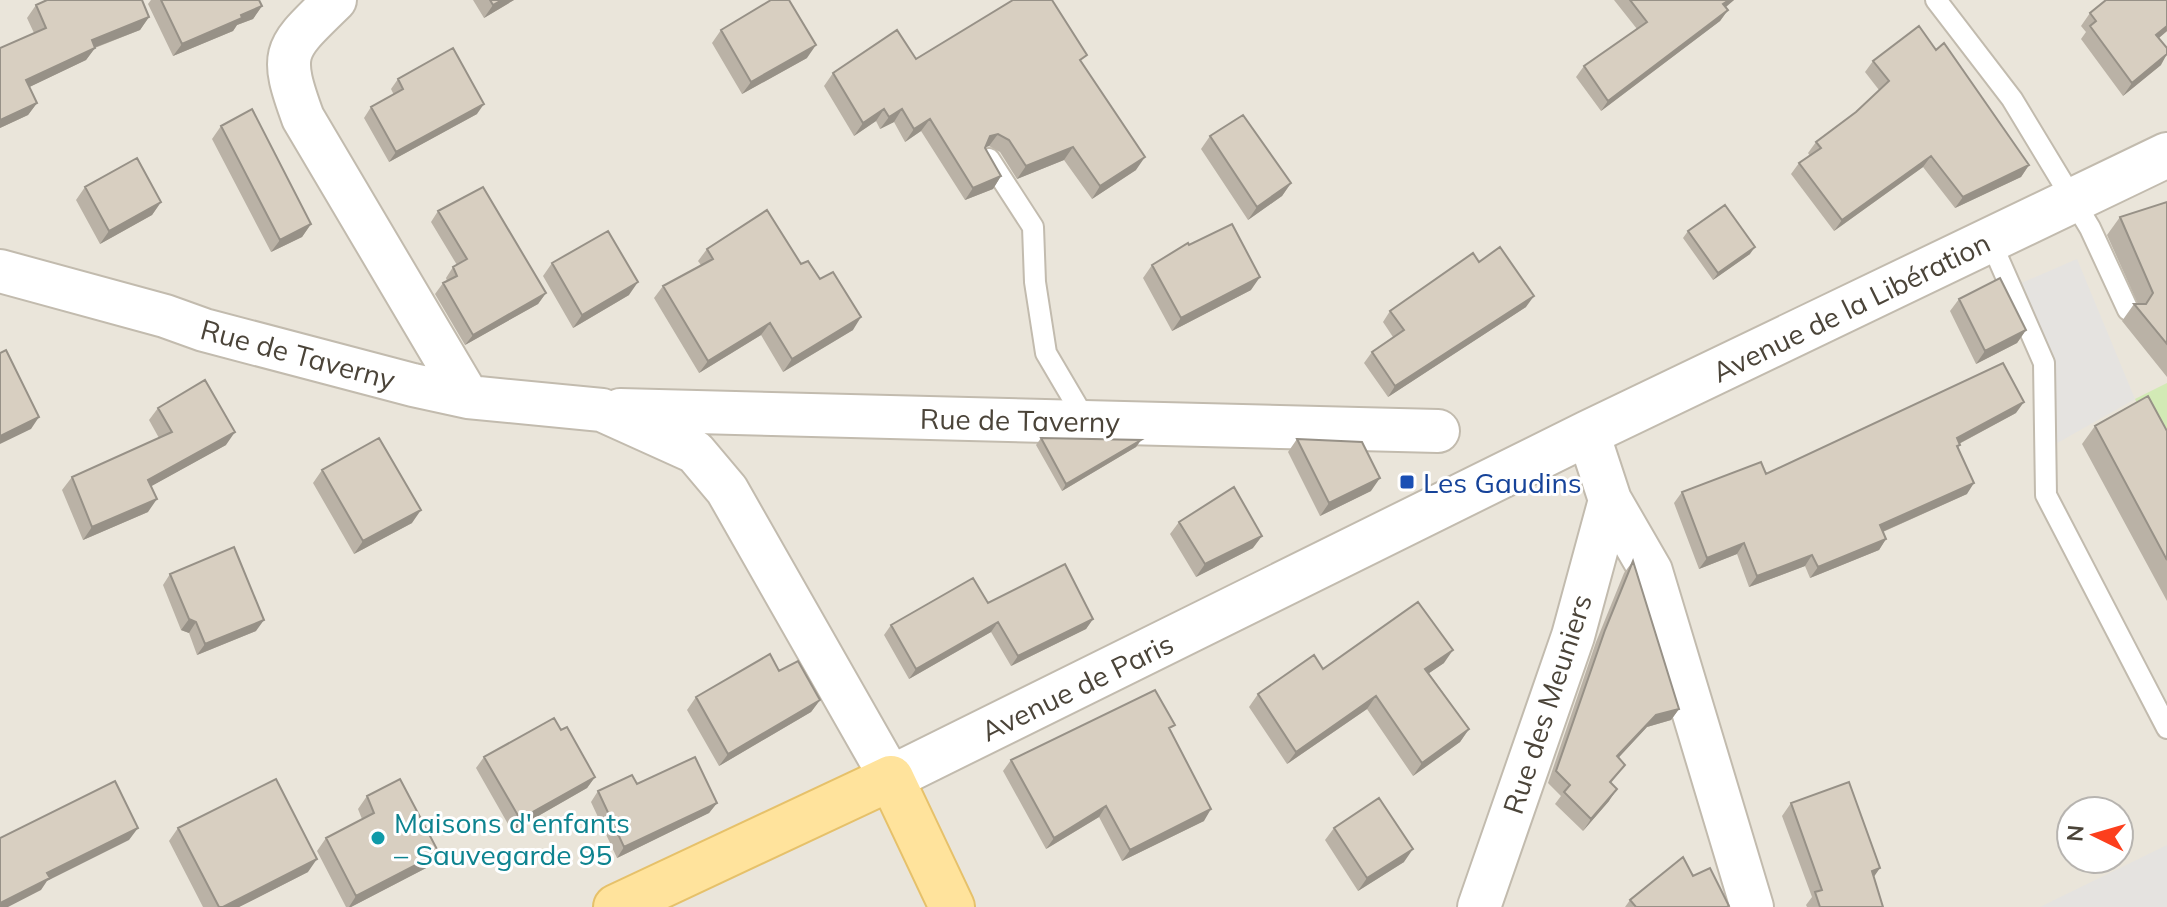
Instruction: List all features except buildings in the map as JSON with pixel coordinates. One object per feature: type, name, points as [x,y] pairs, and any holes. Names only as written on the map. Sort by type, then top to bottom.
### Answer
[{"type":"main road","name":"Avenue de Paris","points":[[616,907],[891,778]]},
{"type":"main road","points":[[891,778],[952,907]]},
{"type":"street","points":[[335,0],[300,34],[289,51],[289,79],[303,118],[468,397]]},
{"type":"street","name":"Avenue de la Libération","points":[[1535,460],[2167,155]]},
{"type":"street","name":"Rue de Taverny","points":[[0,271],[165,316],[204,330],[468,397],[602,410],[1438,431]]},
{"type":"street","name":"Rue de Taverny","points":[[602,410],[695,452],[727,490],[891,778]]},
{"type":"street","points":[[1588,433],[1610,500],[1651,571],[1752,907]]},
{"type":"street","name":"Avenue de Paris","points":[[891,778],[1535,460]]},
{"type":"street","name":"Rue des Meuniers","points":[[1479,907],[1573,636],[1610,500]]},
{"type":"lane","points":[[1936,0],[2012,99],[2090,228],[2128,310]]},
{"type":"lane","points":[[989,159],[1033,227],[1035,282],[1046,353],[1086,421]]},
{"type":"lane","points":[[1990,240],[2044,363],[2046,495],[2167,728]]},
{"type":"shaded area","points":[[0,0],[2167,0],[2167,907],[0,907]]},
{"type":"shaded area","points":[[2077,259],[2135,399],[2045,450],[2044,363],[2010,288]]},
{"type":"shaded area","points":[[2167,845],[2167,907],[2040,907],[2106,875],[2135,875],[2135,861]]},
{"type":"green space","points":[[2167,383],[2167,461],[2135,399]]},
{"type":"place","name":"Les Gaudins","points":[[1407,482]]},
{"type":"place","name":"Maisons d'enfants – Sauvegarde 95","points":[[378,838]]}]
